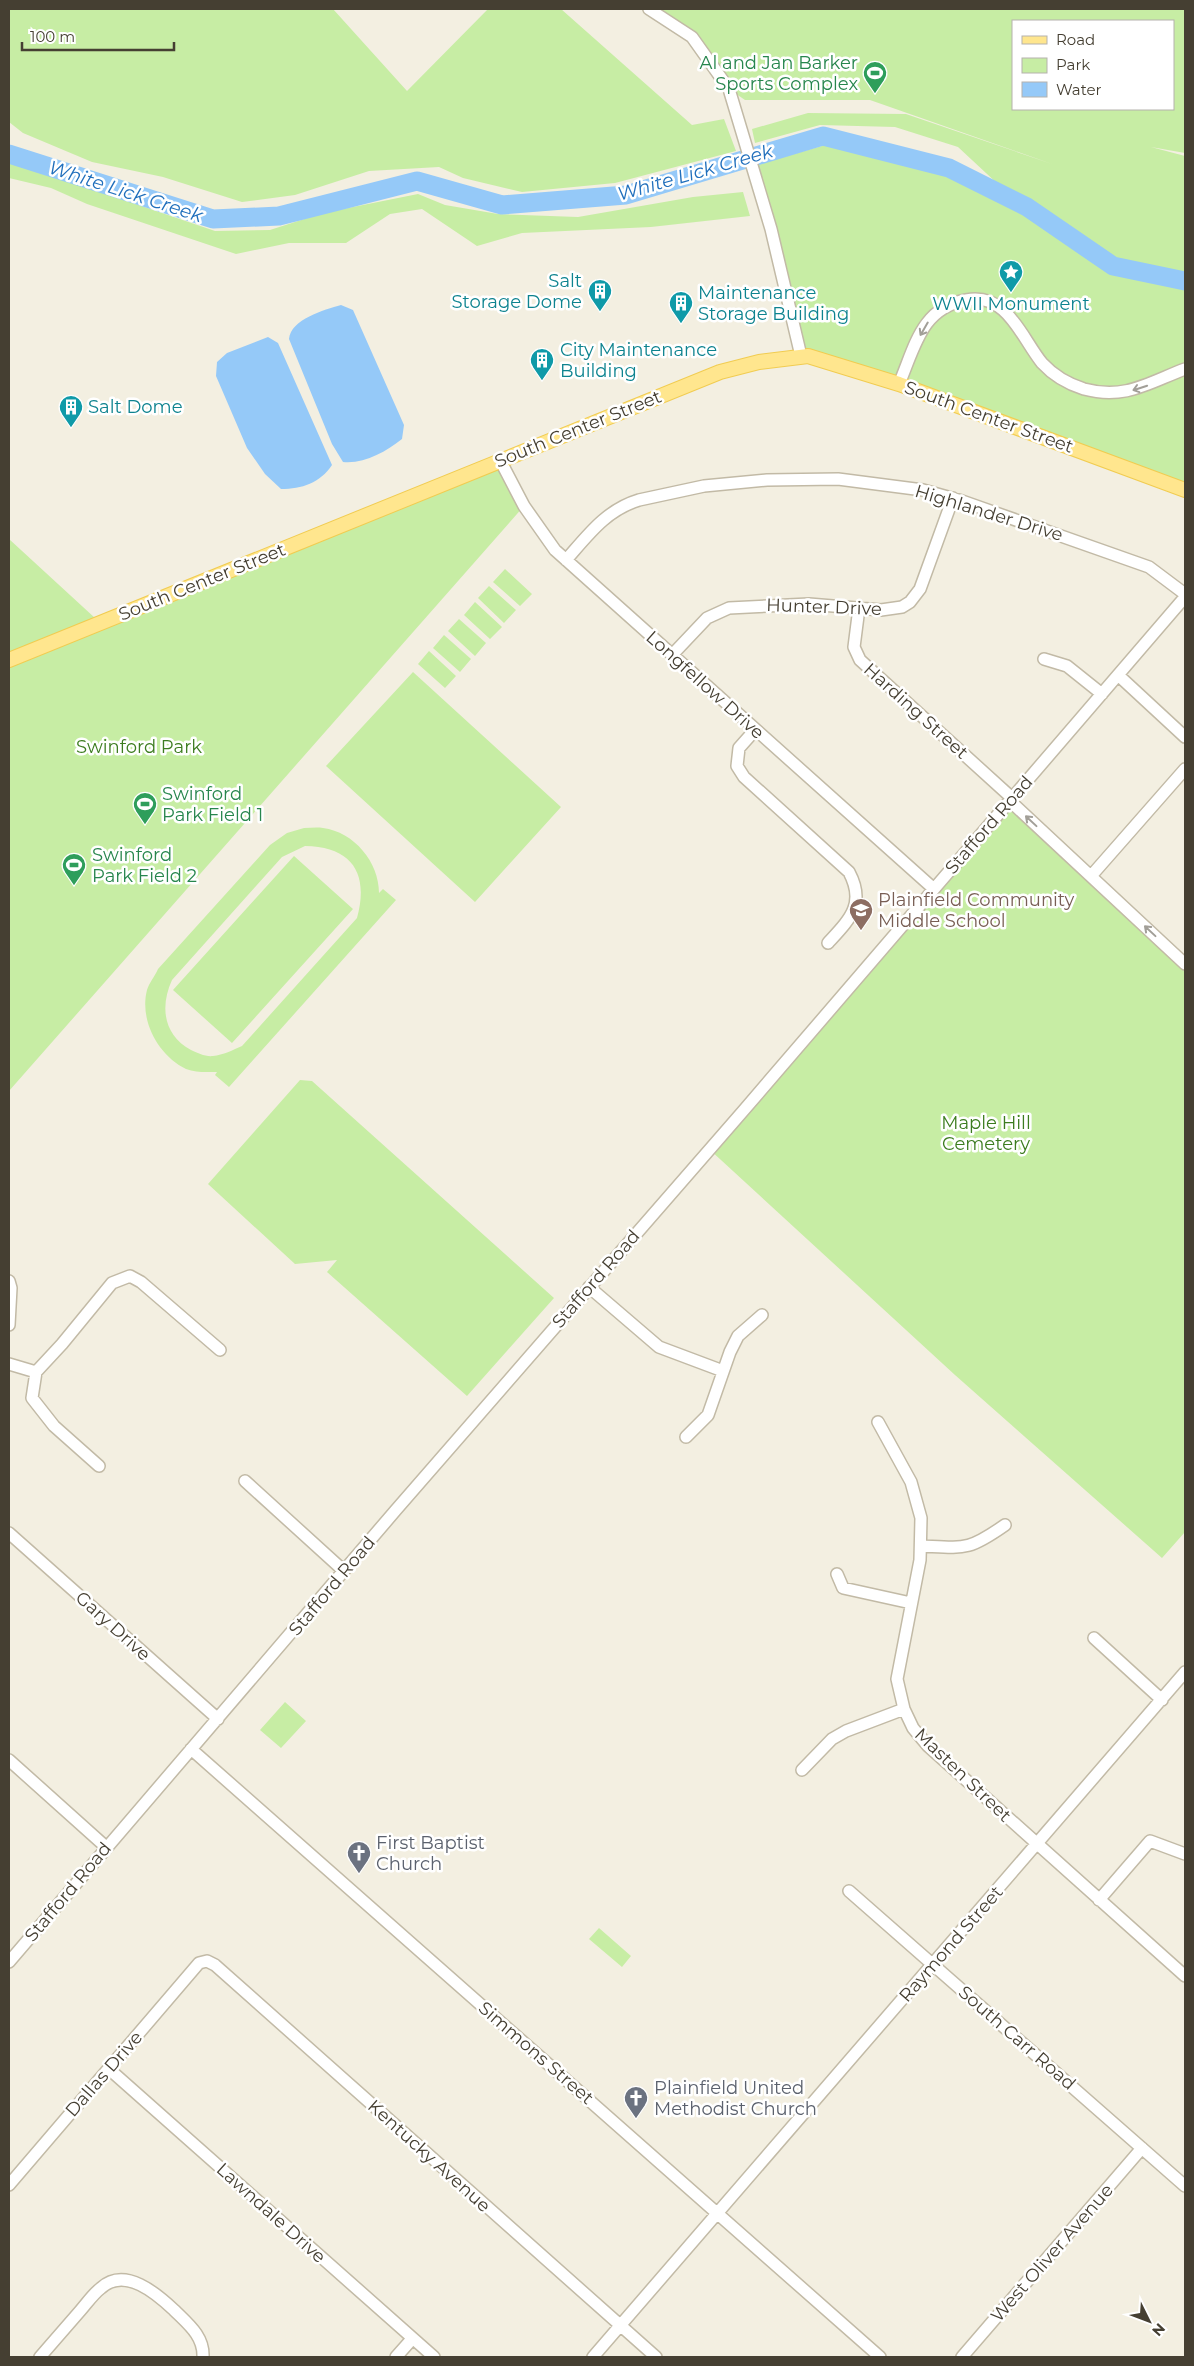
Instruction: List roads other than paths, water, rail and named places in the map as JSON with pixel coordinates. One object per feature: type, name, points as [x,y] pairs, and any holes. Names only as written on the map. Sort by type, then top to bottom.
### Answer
[{"type":"main road","name":"South Center Street","points":[[9,660],[720,372],[759,362],[808,356],[834,363],[899,384],[1185,490]]},
{"type":"street","points":[[649,9],[692,37],[729,89],[771,229],[801,356]]},
{"type":"street","points":[[899,384],[923,329],[936,311],[951,302],[971,299],[984,300],[1010,314],[1042,362],[1068,383],[1082,388],[1117,394],[1133,391],[1185,369]]},
{"type":"street","name":"Longfellow Drive","points":[[500,460],[536,524],[566,560],[934,889]]},
{"type":"street","name":"Highlander Drive","points":[[566,560],[601,520],[615,509],[639,500],[704,486],[767,480],[838,479],[923,490],[953,498],[1149,567],[1185,595]]},
{"type":"street","name":"Hunter Drive","points":[[672,655],[707,618],[729,608],[800,604],[893,609],[902,607],[916,596],[924,580],[953,498]]},
{"type":"street","name":"Stafford Road","points":[[9,1962],[106,1847],[1011,800],[1185,595]]},
{"type":"street","name":"Harding Street","points":[[859,608],[854,647],[860,660],[1185,964]]},
{"type":"street","points":[[1044,660],[1067,666],[1102,694]]},
{"type":"street","points":[[1118,675],[1185,736]]},
{"type":"street","points":[[756,730],[739,748],[737,766],[744,777],[849,872],[856,886],[857,903],[845,924],[828,943]]},
{"type":"street","points":[[1091,876],[1185,769]]},
{"type":"street","points":[[99,1466],[54,1426],[32,1398],[36,1372],[62,1344],[112,1283],[130,1276],[141,1282],[220,1350]]},
{"type":"street","points":[[9,1282],[11,1288],[9,1325]]},
{"type":"street","points":[[589,1287],[659,1347],[722,1372]]},
{"type":"street","points":[[686,1437],[708,1415],[722,1372],[738,1336],[762,1315]]},
{"type":"street","points":[[9,1364],[36,1372]]},
{"type":"street","name":"Masten Street","points":[[878,1422],[911,1482],[921,1518],[921,1546],[897,1679],[904,1709],[920,1738],[1036,1845],[1185,1976]]},
{"type":"street","points":[[245,1481],[344,1571]]},
{"type":"street","points":[[921,1546],[961,1548],[979,1544],[1005,1525]]},
{"type":"street","name":"Gary Drive","points":[[9,1533],[218,1719]]},
{"type":"street","points":[[837,1574],[843,1588],[911,1603]]},
{"type":"street","points":[[1094,1638],[1162,1700]]},
{"type":"street","name":"Raymond Street","points":[[593,2357],[1185,1672]]},
{"type":"street","points":[[1174,1685],[1185,1690]]},
{"type":"street","points":[[802,1770],[826,1744],[839,1735],[904,1709]]},
{"type":"street","name":"Simmons Street","points":[[192,1749],[717,2215],[880,2357]]},
{"type":"street","points":[[9,1760],[106,1847]]},
{"type":"street","points":[[1099,1900],[1150,1842],[1185,1854]]},
{"type":"street","name":"South Carr Road","points":[[849,1891],[1185,2186]]},
{"type":"street","name":"Kentucky Avenue","points":[[199,1963],[207,1962],[215,1965],[656,2357]]},
{"type":"street","name":"Dallas Drive","points":[[9,2185],[199,1963]]},
{"type":"street","name":"Lawndale Drive","points":[[109,2069],[434,2357]]},
{"type":"street","name":"West Oliver Avenue","points":[[962,2357],[1142,2148]]},
{"type":"street","points":[[40,2357],[102,2286],[117,2280],[147,2287],[178,2314],[200,2339],[202,2357]]},
{"type":"street","points":[[396,2357],[412,2338]]},
{"type":"water","points":[[341,305],[353,310],[404,425],[402,439],[395,444],[382,453],[367,459],[351,462],[343,462],[332,444],[289,339],[291,332],[296,326],[309,316]]},
{"type":"water","points":[[268,337],[278,343],[332,465],[316,481],[296,488],[281,489],[265,474],[247,448],[216,376],[217,362],[227,353]]},
{"type":"waterway","name":"White Lick Creek","points":[[9,154],[213,219],[279,216],[417,181],[502,205],[626,195],[823,136],[949,168],[1027,207],[1113,266],[1185,281]]},
{"type":"place","name":"Al and Jan Barker Sports Complex","points":[[875,94]]},
{"type":"place","name":"WWII Monument","points":[[1011,293]]},
{"type":"place","name":"Salt Storage Dome","points":[[600,312]]},
{"type":"place","name":"Maintenance Storage Building","points":[[681,324]]},
{"type":"place","name":"City Maintenance Building","points":[[542,381]]},
{"type":"place","name":"Salt Dome","points":[[71,428]]},
{"type":"place","name":"Swinford Park Field 1","points":[[145,825]]},
{"type":"place","name":"Swinford Park Field 2","points":[[74,886]]},
{"type":"place","name":"Plainfield Community Middle School","points":[[861,931]]},
{"type":"place","name":"First Baptist Church","points":[[359,1874]]},
{"type":"place","name":"Plainfield United Methodist Church","points":[[636,2119]]},
{"type":"park label","name":"Swinford Park","points":[[139,747]]},
{"type":"park label","name":"Maple Hill Cemetery","points":[[986,1133]]}]
